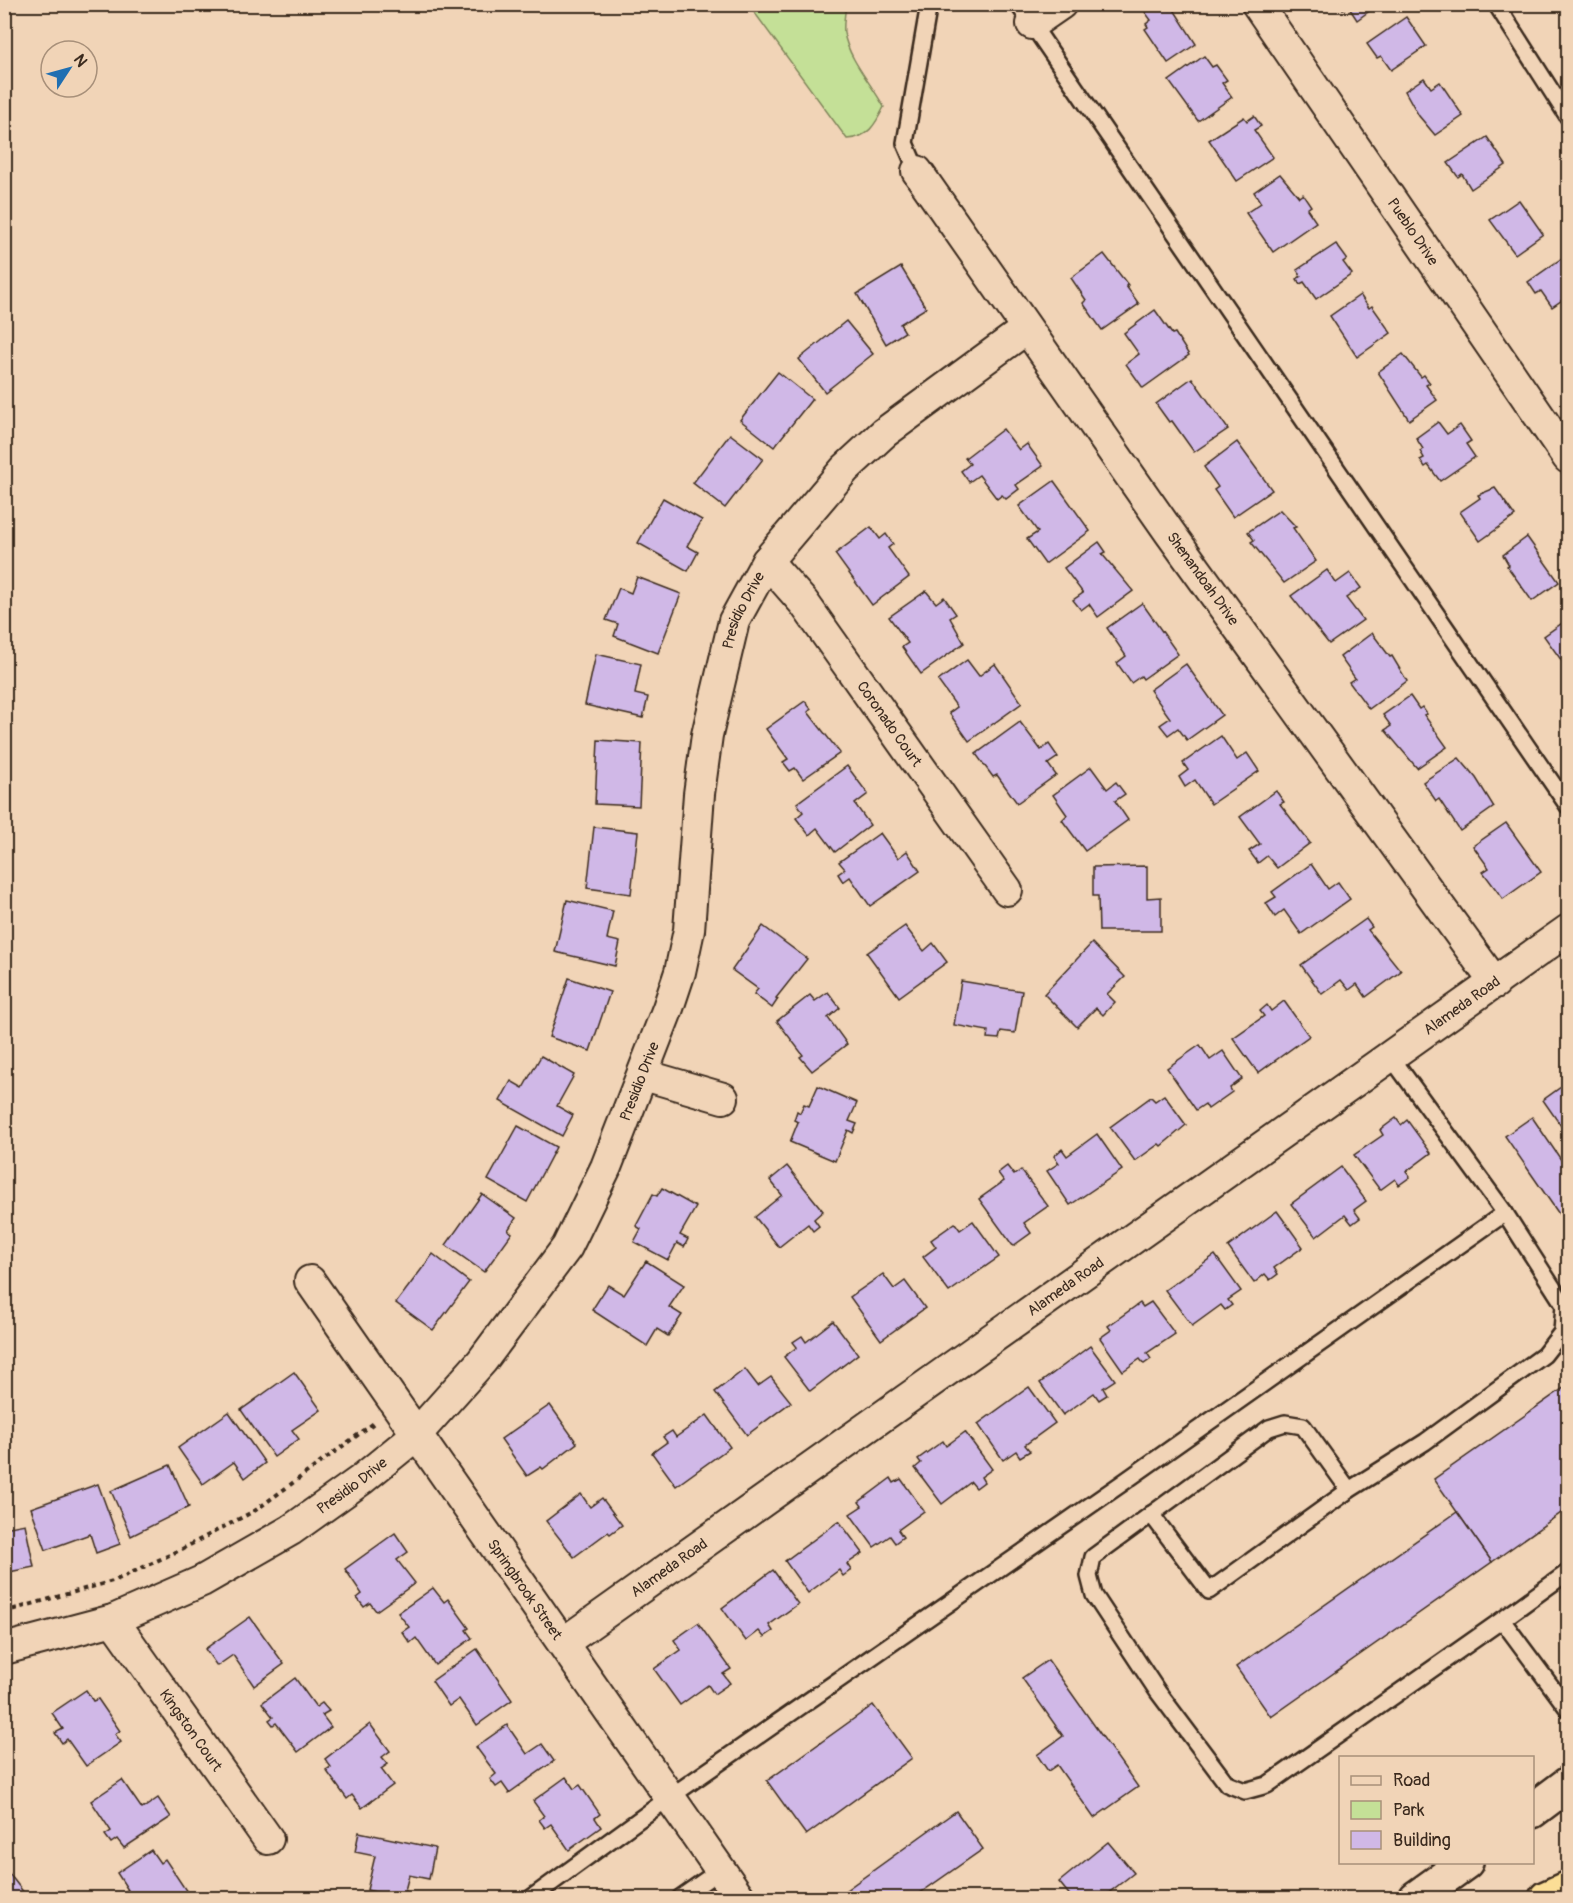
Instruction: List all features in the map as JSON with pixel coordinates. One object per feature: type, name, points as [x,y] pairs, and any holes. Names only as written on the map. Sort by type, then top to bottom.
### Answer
[{"type":"highway","points":[[1546,1899],[1569,1888]]},
{"type":"main road","points":[[1534,1810],[1569,1784]]},
{"type":"main road","points":[[1416,1899],[1465,1864]]},
{"type":"street","points":[[1025,14],[1061,4]]},
{"type":"street","name":"Pueblo Drive","points":[[1257,4],[1569,458]]},
{"type":"street","name":"Shenandoah Drive","points":[[917,171],[1026,329],[1495,983]]},
{"type":"street","name":"Presidio Drive","points":[[4,1649],[113,1620],[202,1581],[291,1530],[361,1480],[416,1436],[482,1361],[567,1246],[606,1167],[644,1075],[680,972],[689,930],[699,794],[707,735],[734,621],[767,561],[845,469],[884,433],[1026,329]]},
{"type":"street","name":"Coronado Court","points":[[767,561],[804,603],[1007,890]]},
{"type":"street","name":"Alameda Road","points":[[563,1643],[1569,930]]},
{"type":"street","points":[[644,1075],[723,1098]]},
{"type":"street","name":"Springbrook Street","points":[[310,1281],[740,1899]]},
{"type":"street","name":"Kingston Court","points":[[113,1620],[268,1839]]},
{"type":"lane","points":[[917,171],[905,142],[929,4]]},
{"type":"lane","points":[[1496,4],[1569,117]]},
{"type":"lane","points":[[1025,14],[1569,806]]},
{"type":"lane","points":[[1151,1514],[1209,1591],[1349,1490],[1425,1442],[1544,1355],[1562,1332],[1564,1305],[1505,1213],[1391,1057]]},
{"type":"lane","points":[[531,1899],[670,1797],[1121,1485],[1505,1213]]},
{"type":"lane","points":[[1349,1490],[1303,1426],[1285,1423],[1269,1428],[1093,1557],[1089,1575],[1094,1595],[1158,1692],[1227,1784],[1245,1791],[1266,1785],[1569,1572]]},
{"type":"lane","points":[[1502,1620],[1569,1709]]},
{"type":"lane","points":[[680,1899],[720,1870]]},
{"type":"path","points":[[4,1612],[116,1580],[180,1550],[256,1510],[376,1422]]},
{"type":"green space","points":[[749,5],[846,5],[844,33],[847,43],[855,62],[884,107],[866,133],[847,139]]},
{"type":"building","points":[[1156,4],[1166,4],[1170,10],[1173,8],[1196,44],[1168,63],[1145,29],[1148,27],[1146,24],[1151,20],[1145,12]]},
{"type":"building","points":[[1340,4],[1379,4],[1357,20],[1348,6],[1343,9]]},
{"type":"building","points":[[1406,17],[1426,46],[1391,70],[1381,56],[1377,58],[1367,44]]},
{"type":"building","points":[[1204,56],[1212,67],[1216,65],[1227,80],[1222,83],[1232,97],[1198,121],[1169,81]]},
{"type":"building","points":[[1424,78],[1431,88],[1440,82],[1463,116],[1435,135],[1419,116],[1405,91]]},
{"type":"building","points":[[1254,116],[1261,126],[1254,130],[1273,157],[1237,181],[1209,140],[1244,117],[1247,121]]},
{"type":"building","points":[[1487,137],[1506,165],[1471,189],[1462,174],[1458,177],[1448,163]]},
{"type":"building","points":[[1280,174],[1299,197],[1303,194],[1311,206],[1307,209],[1316,222],[1273,252],[1246,213],[1261,203],[1254,192]]},
{"type":"building","points":[[1519,200],[1543,234],[1515,254],[1490,220]]},
{"type":"building","points":[[1336,244],[1347,259],[1343,262],[1352,274],[1316,299],[1304,282],[1300,284],[1297,279],[1301,276],[1297,270]]},
{"type":"building","points":[[1104,254],[1128,285],[1126,286],[1139,304],[1102,330],[1083,303],[1086,300],[1071,278]]},
{"type":"building","points":[[1568,254],[1568,296],[1552,307],[1541,291],[1536,294],[1528,282]]},
{"type":"building","points":[[901,267],[926,308],[900,324],[905,332],[886,344],[857,294]]},
{"type":"building","points":[[1360,295],[1369,308],[1372,306],[1391,333],[1357,357],[1330,316]]},
{"type":"building","points":[[1155,310],[1172,334],[1175,333],[1189,355],[1143,388],[1126,364],[1139,354],[1124,333]]},
{"type":"building","points":[[846,321],[873,354],[825,392],[799,359]]},
{"type":"building","points":[[1403,354],[1421,377],[1424,375],[1430,383],[1426,385],[1437,400],[1409,420],[1378,372]]},
{"type":"building","points":[[778,372],[812,399],[774,447],[740,420]]},
{"type":"building","points":[[1192,378],[1228,429],[1194,452],[1172,421],[1169,422],[1156,404]]},
{"type":"building","points":[[1438,422],[1447,434],[1460,425],[1471,441],[1466,444],[1475,457],[1440,481],[1428,465],[1425,467],[1420,460],[1424,458],[1420,451],[1423,449],[1416,438]]},
{"type":"building","points":[[1003,429],[1019,450],[1027,444],[1043,466],[1016,485],[1019,489],[1006,499],[1002,495],[997,499],[979,475],[969,482],[961,471],[970,464],[965,458]]},
{"type":"building","points":[[730,434],[763,459],[725,508],[693,483]]},
{"type":"building","points":[[1237,442],[1272,490],[1233,517],[1214,490],[1218,487],[1204,467]]},
{"type":"building","points":[[1054,481],[1090,531],[1045,564],[1027,539],[1038,532],[1019,506]]},
{"type":"building","points":[[1495,488],[1515,516],[1480,541],[1460,512],[1480,498],[1478,495]]},
{"type":"building","points":[[663,498],[702,520],[687,546],[698,552],[688,571],[638,543]]},
{"type":"building","points":[[1280,510],[1296,527],[1293,528],[1316,561],[1284,583],[1251,542],[1254,540],[1248,532]]},
{"type":"building","points":[[871,527],[880,539],[886,534],[893,544],[888,548],[909,577],[872,605],[835,554]]},
{"type":"building","points":[[1527,537],[1559,582],[1532,601],[1507,566],[1509,565],[1503,555]]},
{"type":"building","points":[[1099,542],[1106,552],[1102,554],[1133,591],[1098,617],[1089,604],[1081,610],[1073,600],[1083,593],[1064,568]]},
{"type":"building","points":[[1327,570],[1336,583],[1350,573],[1361,588],[1346,598],[1363,620],[1329,644],[1291,596]]},
{"type":"building","points":[[637,577],[681,594],[658,653],[614,636],[618,624],[606,620],[619,588],[631,593]]},
{"type":"building","points":[[926,591],[936,603],[944,597],[956,614],[950,618],[964,643],[921,674],[902,647],[908,643],[889,617]]},
{"type":"building","points":[[1142,603],[1178,654],[1143,679],[1141,676],[1131,683],[1117,663],[1126,656],[1107,628]]},
{"type":"building","points":[[1568,619],[1568,661],[1564,664],[1544,636]]},
{"type":"building","points":[[1372,633],[1390,657],[1392,656],[1407,681],[1369,709],[1349,682],[1355,678],[1340,657]]},
{"type":"building","points":[[596,654],[641,664],[635,694],[648,697],[643,718],[585,705]]},
{"type":"building","points":[[967,660],[979,676],[995,664],[1022,703],[969,741],[949,713],[957,707],[938,681]]},
{"type":"building","points":[[1186,664],[1222,715],[1187,740],[1178,728],[1168,735],[1160,725],[1170,718],[1150,690]]},
{"type":"building","points":[[1410,696],[1419,709],[1422,707],[1427,714],[1424,715],[1447,747],[1417,768],[1385,730],[1391,726],[1383,715]]},
{"type":"building","points":[[805,701],[811,709],[808,712],[840,753],[803,779],[795,768],[790,771],[783,762],[788,759],[766,729]]},
{"type":"building","points":[[1020,722],[1041,750],[1049,744],[1058,757],[1048,764],[1056,775],[1017,803],[997,775],[993,777],[976,754]]},
{"type":"building","points":[[1221,736],[1237,760],[1247,753],[1259,771],[1211,804],[1195,780],[1185,787],[1179,777],[1188,770],[1183,763]]},
{"type":"building","points":[[598,740],[642,743],[639,806],[595,804]]},
{"type":"building","points":[[1459,758],[1476,778],[1494,807],[1460,831],[1439,799],[1436,801],[1423,782]]},
{"type":"building","points":[[847,766],[868,794],[855,804],[870,825],[835,852],[817,828],[809,835],[796,818],[803,812],[797,803]]},
{"type":"building","points":[[1091,767],[1107,789],[1116,782],[1125,794],[1115,801],[1128,820],[1085,851],[1062,820],[1067,815],[1053,795]]},
{"type":"building","points":[[1276,791],[1284,802],[1280,804],[1310,843],[1277,868],[1267,856],[1258,863],[1249,851],[1260,844],[1240,817]]},
{"type":"building","points":[[1506,823],[1541,872],[1503,899],[1483,872],[1489,868],[1473,846]]},
{"type":"building","points":[[594,827],[638,832],[631,894],[587,888]]},
{"type":"building","points":[[880,833],[898,858],[907,851],[920,871],[870,906],[850,877],[843,882],[838,874],[845,869],[839,862]]},
{"type":"building","points":[[1311,864],[1328,889],[1338,882],[1350,899],[1301,934],[1284,910],[1275,917],[1266,903],[1276,897],[1272,892]]},
{"type":"building","points":[[1147,866],[1147,898],[1161,897],[1161,931],[1099,931],[1098,896],[1093,896],[1093,867]]},
{"type":"building","points":[[567,900],[613,911],[607,939],[620,942],[615,966],[555,952]]},
{"type":"building","points":[[1366,919],[1372,927],[1368,930],[1401,971],[1366,997],[1357,984],[1349,990],[1341,980],[1322,994],[1301,965]]},
{"type":"building","points":[[763,926],[807,959],[776,998],[778,999],[772,1008],[754,994],[758,989],[732,970]]},
{"type":"building","points":[[905,926],[924,951],[933,943],[947,962],[899,997],[867,953]]},
{"type":"building","points":[[1092,943],[1125,977],[1107,994],[1115,1002],[1103,1015],[1096,1008],[1077,1027],[1044,994]]},
{"type":"building","points":[[569,978],[610,992],[590,1051],[549,1037]]},
{"type":"building","points":[[961,981],[1022,991],[1015,1033],[1001,1031],[999,1039],[987,1038],[988,1031],[954,1025]]},
{"type":"building","points":[[828,992],[840,1008],[828,1018],[847,1044],[812,1071],[800,1057],[803,1055],[777,1021],[810,995],[815,1001]]},
{"type":"building","points":[[1284,1001],[1309,1036],[1258,1073],[1233,1038],[1264,1016],[1260,1011],[1267,1005],[1271,1011]]},
{"type":"building","points":[[1200,1045],[1210,1060],[1223,1051],[1242,1079],[1230,1088],[1232,1092],[1208,1109],[1205,1104],[1196,1110],[1167,1068]]},
{"type":"building","points":[[541,1056],[574,1075],[557,1106],[573,1115],[562,1136],[500,1101],[511,1081],[523,1088]]},
{"type":"building","points":[[1568,1082],[1568,1136],[1543,1100]]},
{"type":"building","points":[[818,1086],[857,1103],[849,1121],[857,1124],[853,1133],[848,1130],[835,1161],[790,1142],[798,1122],[794,1120],[797,1111],[800,1113],[804,1104],[809,1106]]},
{"type":"building","points":[[1164,1095],[1186,1125],[1161,1146],[1159,1144],[1135,1161],[1110,1127],[1151,1097],[1155,1101]]},
{"type":"building","points":[[1532,1117],[1568,1170],[1568,1227],[1505,1136]]},
{"type":"building","points":[[1396,1118],[1401,1125],[1407,1120],[1431,1153],[1406,1172],[1410,1177],[1399,1185],[1395,1179],[1380,1190],[1354,1155],[1383,1135],[1380,1130]]},
{"type":"building","points":[[518,1126],[556,1147],[527,1202],[488,1180]]},
{"type":"building","points":[[1097,1134],[1122,1170],[1070,1205],[1047,1171],[1059,1163],[1054,1156],[1062,1149],[1067,1156]]},
{"type":"building","points":[[787,1166],[823,1211],[814,1219],[819,1226],[813,1231],[808,1224],[779,1247],[755,1217],[782,1195],[770,1180]]},
{"type":"building","points":[[1007,1166],[1014,1175],[1021,1170],[1048,1206],[1024,1223],[1031,1233],[1013,1246],[979,1199],[1004,1181],[998,1173]]},
{"type":"building","points":[[1341,1167],[1366,1201],[1354,1210],[1360,1218],[1352,1224],[1345,1215],[1316,1237],[1291,1204]]},
{"type":"building","points":[[662,1188],[696,1207],[680,1235],[688,1239],[684,1247],[677,1243],[668,1260],[634,1242],[641,1229],[636,1226],[653,1194],[657,1196]]},
{"type":"building","points":[[482,1194],[516,1218],[508,1230],[512,1233],[484,1272],[446,1245]]},
{"type":"building","points":[[1277,1211],[1303,1247],[1274,1268],[1278,1274],[1270,1280],[1265,1274],[1254,1283],[1228,1247]]},
{"type":"building","points":[[973,1221],[999,1257],[949,1292],[923,1257],[936,1247],[931,1240],[955,1223],[960,1230]]},
{"type":"building","points":[[433,1254],[469,1282],[433,1330],[396,1303]]},
{"type":"building","points":[[1215,1255],[1241,1291],[1228,1300],[1232,1305],[1225,1310],[1221,1305],[1192,1326],[1165,1290]]},
{"type":"building","points":[[646,1261],[684,1285],[669,1307],[682,1315],[668,1336],[657,1329],[647,1346],[592,1310],[608,1285],[624,1295]]},
{"type":"building","points":[[883,1274],[894,1289],[905,1281],[925,1308],[881,1340],[850,1297]]},
{"type":"building","points":[[1151,1302],[1175,1334],[1147,1353],[1151,1359],[1144,1364],[1140,1359],[1123,1371],[1100,1338],[1111,1330],[1108,1326],[1140,1303],[1143,1307]]},
{"type":"building","points":[[833,1321],[858,1354],[810,1391],[784,1357],[797,1347],[793,1342],[802,1336],[806,1342]]},
{"type":"building","points":[[1090,1346],[1115,1380],[1103,1388],[1107,1395],[1099,1400],[1094,1393],[1063,1415],[1040,1383]]},
{"type":"building","points":[[745,1369],[758,1386],[771,1377],[791,1402],[747,1435],[715,1392]]},
{"type":"building","points":[[294,1372],[321,1410],[292,1430],[299,1439],[274,1457],[241,1410]]},
{"type":"building","points":[[1568,1385],[1568,1508],[1492,1562],[1434,1479]]},
{"type":"building","points":[[1029,1387],[1055,1423],[1025,1445],[1030,1451],[1020,1457],[1016,1451],[1003,1460],[978,1424]]},
{"type":"building","points":[[550,1405],[577,1443],[543,1469],[541,1467],[527,1476],[501,1439]]},
{"type":"building","points":[[229,1412],[265,1463],[245,1478],[234,1462],[203,1484],[178,1448]]},
{"type":"building","points":[[707,1415],[730,1447],[676,1486],[652,1453],[667,1442],[663,1437],[672,1431],[676,1437]]},
{"type":"building","points":[[965,1432],[992,1469],[981,1477],[984,1482],[976,1488],[971,1482],[942,1504],[915,1468],[921,1463],[918,1459],[943,1441],[946,1446]]},
{"type":"building","points":[[170,1465],[189,1507],[131,1536],[111,1491]]},
{"type":"building","points":[[891,1478],[894,1483],[901,1479],[924,1511],[898,1530],[903,1537],[895,1543],[890,1536],[874,1547],[850,1514],[862,1506],[859,1502]]},
{"type":"building","points":[[98,1484],[120,1544],[96,1553],[90,1534],[46,1550],[31,1508]]},
{"type":"building","points":[[581,1494],[590,1507],[602,1498],[622,1525],[610,1534],[608,1532],[574,1557],[546,1521]]},
{"type":"building","points":[[1457,1512],[1492,1562],[1271,1717],[1236,1667]]},
{"type":"building","points":[[839,1521],[863,1553],[847,1564],[851,1570],[843,1576],[839,1570],[808,1593],[785,1561]]},
{"type":"building","points":[[25,1524],[34,1567],[4,1573],[4,1528]]},
{"type":"building","points":[[395,1533],[408,1552],[397,1560],[415,1583],[376,1611],[370,1603],[364,1607],[357,1598],[362,1594],[345,1569]]},
{"type":"building","points":[[773,1570],[798,1604],[769,1625],[773,1631],[764,1637],[759,1631],[746,1641],[722,1608]]},
{"type":"building","points":[[433,1588],[444,1602],[448,1599],[469,1628],[466,1630],[472,1638],[435,1665],[416,1638],[410,1643],[402,1632],[409,1627],[398,1613]]},
{"type":"building","points":[[250,1617],[284,1664],[254,1686],[233,1655],[217,1666],[205,1649]]},
{"type":"building","points":[[698,1623],[731,1669],[723,1674],[730,1683],[714,1694],[708,1685],[680,1705],[654,1669],[681,1650],[674,1640]]},
{"type":"building","points":[[477,1649],[512,1700],[477,1725],[459,1699],[449,1706],[432,1681]]},
{"type":"building","points":[[1048,1660],[1138,1787],[1094,1818],[1057,1765],[1048,1771],[1037,1755],[1063,1736],[1022,1678]]},
{"type":"building","points":[[295,1678],[316,1707],[322,1703],[329,1711],[322,1715],[331,1727],[298,1752],[276,1723],[273,1725],[269,1720],[273,1717],[262,1703]]},
{"type":"building","points":[[86,1690],[93,1701],[98,1699],[120,1731],[115,1734],[121,1742],[86,1766],[67,1739],[62,1743],[55,1733],[63,1729],[52,1713]]},
{"type":"building","points":[[873,1705],[912,1758],[806,1835],[767,1781]]},
{"type":"building","points":[[370,1724],[390,1751],[382,1757],[388,1764],[381,1769],[393,1785],[362,1808],[352,1795],[347,1799],[326,1770],[331,1767],[325,1759]]},
{"type":"building","points":[[507,1725],[527,1754],[542,1744],[554,1761],[509,1793],[502,1783],[496,1787],[490,1779],[496,1774],[476,1747]]},
{"type":"building","points":[[566,1777],[574,1789],[580,1785],[600,1814],[595,1818],[601,1827],[569,1850],[551,1824],[545,1828],[539,1820],[544,1816],[533,1801]]},
{"type":"building","points":[[122,1780],[142,1809],[158,1798],[171,1817],[124,1848],[117,1839],[111,1843],[105,1835],[111,1831],[91,1801]]},
{"type":"building","points":[[956,1811],[983,1849],[913,1898],[835,1898]]},
{"type":"building","points":[[359,1832],[435,1848],[429,1879],[409,1875],[403,1898],[367,1890],[375,1856],[355,1852]]},
{"type":"building","points":[[1108,1842],[1134,1873],[1102,1898],[1072,1898],[1059,1882]]},
{"type":"building","points":[[151,1850],[160,1863],[165,1859],[187,1892],[182,1895],[184,1898],[126,1898],[122,1893],[128,1890],[117,1873]]},
{"type":"building","points":[[4,1867],[28,1898],[4,1898]]}]
